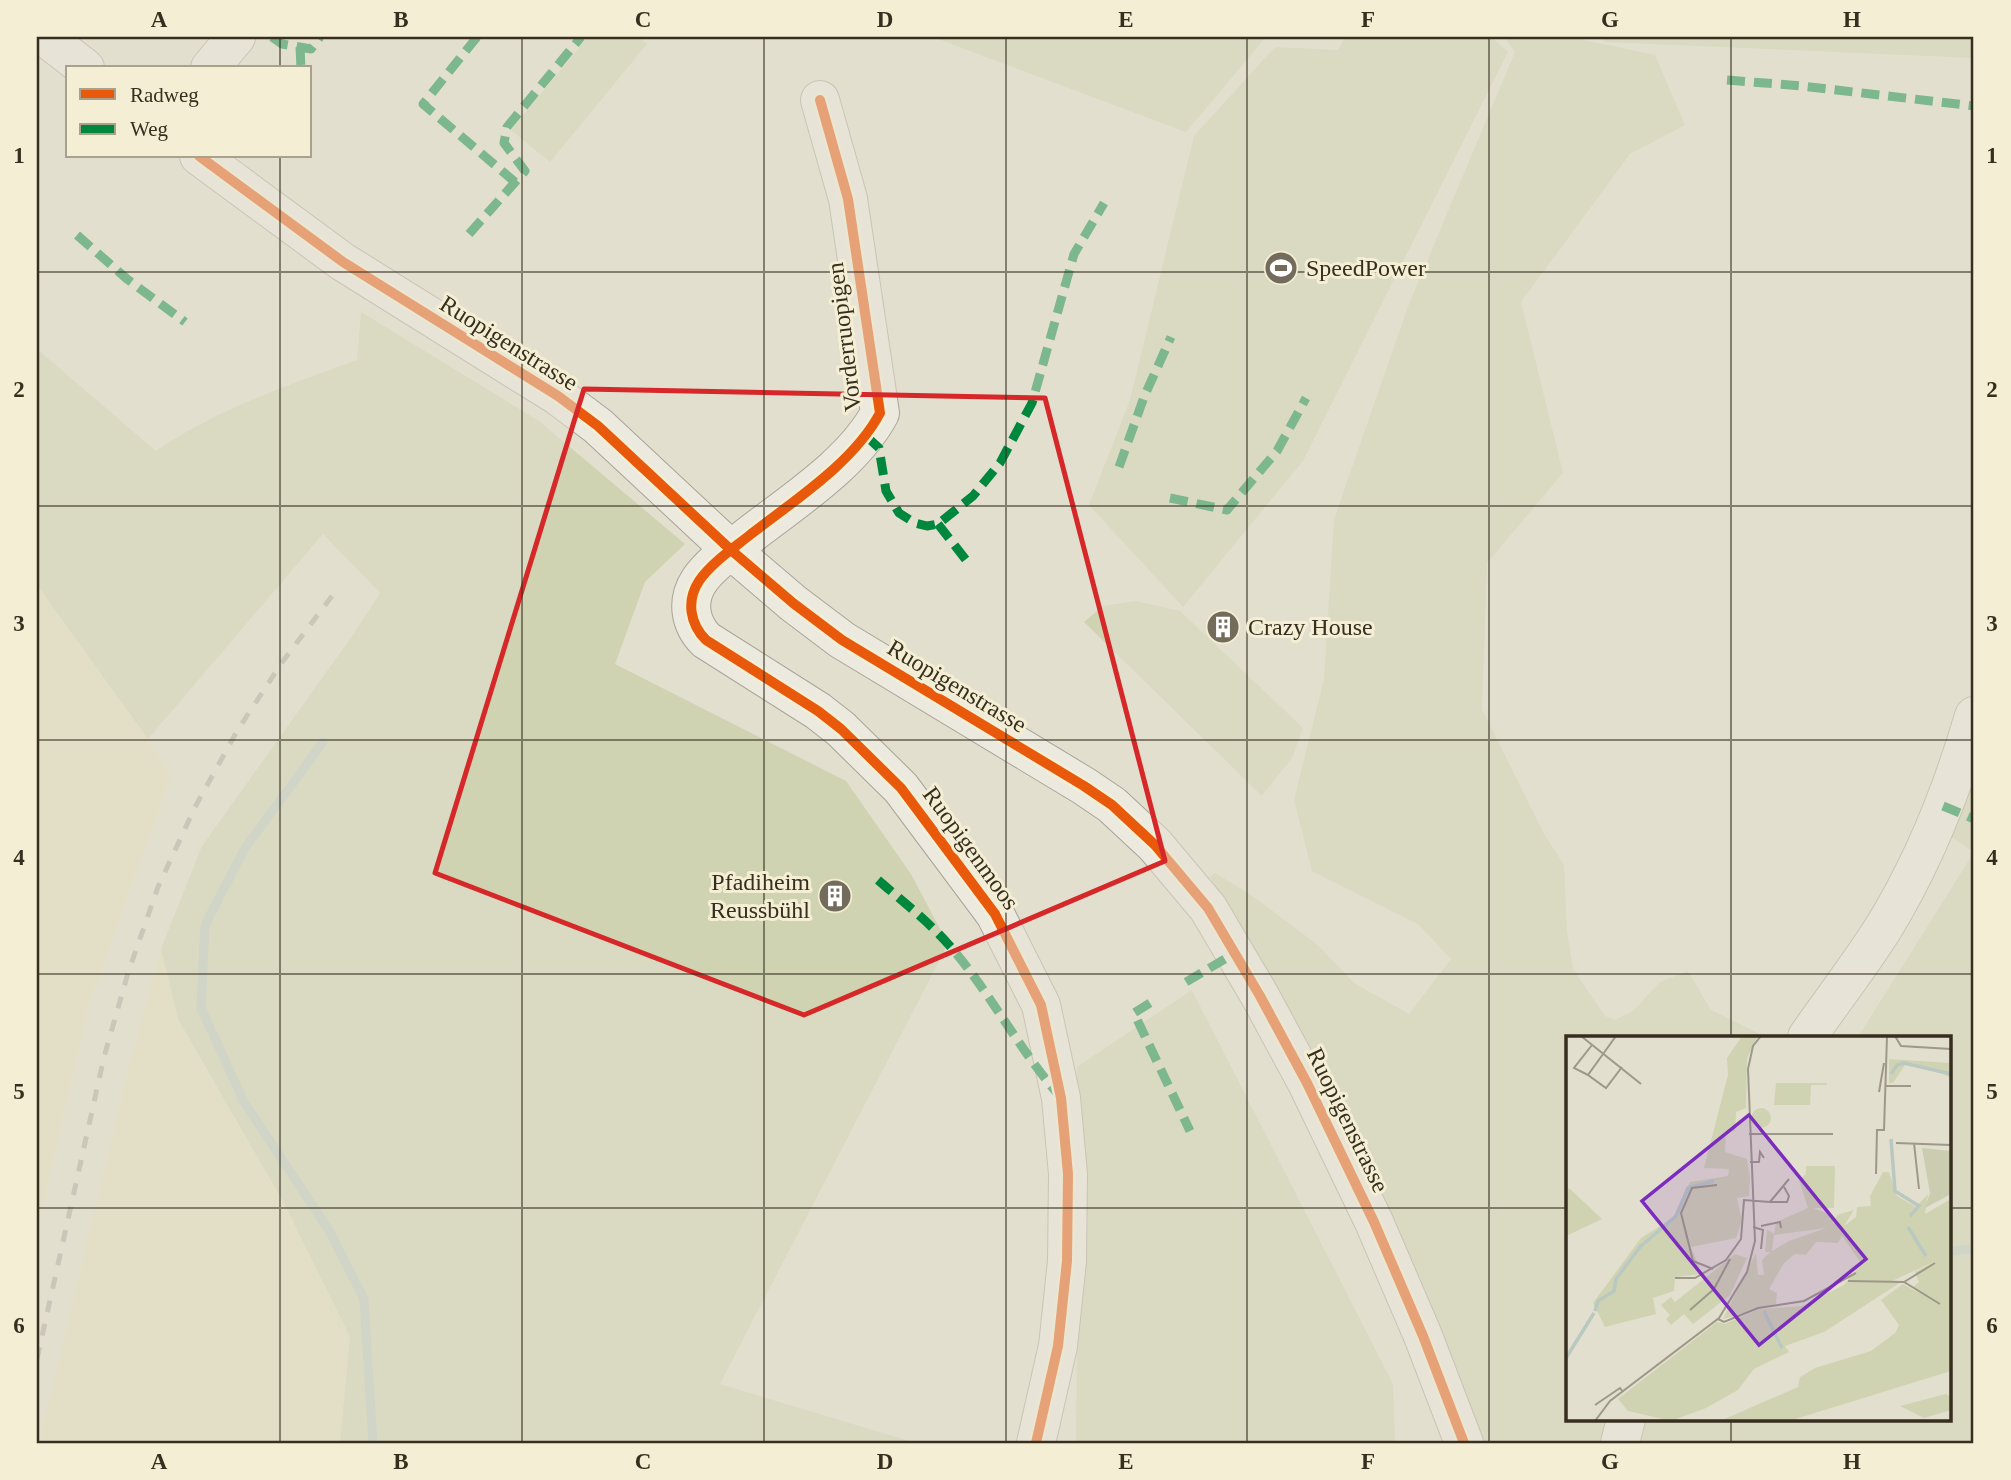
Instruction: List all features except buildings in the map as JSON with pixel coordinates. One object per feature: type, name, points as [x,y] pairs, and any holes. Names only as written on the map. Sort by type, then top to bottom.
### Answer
[{"type":"street","points":[[45,37],[82,66]]},
{"type":"street","points":[[212,66],[236,37]]},
{"type":"street","name":"Vorderruopigen","points":[[731,551],[848,457],[870,431],[880,412],[848,199],[820,100]]},
{"type":"street","name":"Ruopigenstrasse","points":[[202,158],[343,262],[558,396],[598,426],[731,551],[842,640],[1084,786],[1112,805],[1155,845],[1209,908],[1307,1083],[1368,1210],[1423,1336],[1464,1443]]},
{"type":"street","name":"Ruopigenmoos","points":[[731,551],[699,581],[691,599],[696,630],[706,640],[818,711],[841,729],[901,788],[995,914],[1041,1005],[1061,1098],[1068,1174],[1066,1261],[1058,1346],[1036,1443]]},
{"type":"street","points":[[1808,1036],[1884,927],[1908,882],[1943,806],[1974,716]]},
{"type":"street","points":[[1620,1443],[1626,1420]]},
{"type":"highlighted area","points":[[584,389],[1045,398],[1165,861],[804,1015],[435,873]]},
{"type":"shaded area","points":[[37,585],[148,739],[171,777],[89,1004],[37,1231]]},
{"type":"shaded area","points":[[161,949],[178,1019],[284,1203],[350,1337],[340,1443],[39,1443],[131,1057]]},
{"type":"green space","points":[[588,37],[638,37],[647,44],[550,162],[511,130]]},
{"type":"green space","points":[[933,37],[1266,37],[1186,132]]},
{"type":"green space","name":"SpeedPower","points":[[1345,37],[1491,37],[1508,52],[1303,461],[1183,607],[1089,505],[1130,400],[1194,136],[1275,47],[1338,50]]},
{"type":"green space","points":[[1505,37],[1583,37],[1584,40],[1655,55],[1685,125],[1630,154],[1521,302],[1563,473],[1487,563],[1482,709],[1543,832],[1564,865],[1567,932],[1573,969],[1605,1016],[1615,1020],[1633,1011],[1660,982],[1688,971],[1711,1010],[1764,1036],[1566,1036],[1566,1420],[1613,1420],[1608,1443],[1480,1443],[1385,1205],[1279,990],[1210,877],[1215,873],[1254,897],[1319,946],[1354,983],[1409,1014],[1451,959],[1418,924],[1312,871],[1294,800],[1324,679],[1334,519],[1409,304],[1515,52]]},
{"type":"green space","points":[[1600,37],[1974,37],[1974,58],[1605,42]]},
{"type":"green space","points":[[361,312],[539,421],[685,544],[645,582],[615,664],[846,781],[911,874],[948,944],[720,1384],[916,1443],[340,1443],[350,1337],[284,1203],[178,1019],[161,949],[202,846],[380,593],[323,534],[148,739],[37,585],[37,349],[156,451],[228,410],[357,360]]},
{"type":"green space","points":[[1136,601],[1180,611],[1303,728],[1292,758],[1262,796],[1084,622],[1103,606]]},
{"type":"green space","points":[[1974,755],[1974,852],[1948,835]]},
{"type":"green space","points":[[1974,852],[1974,1443],[1635,1443],[1640,1420],[1952,1420],[1952,1036],[1859,1036]]},
{"type":"green space","points":[[1192,990],[1393,1384],[1395,1443],[1076,1443],[1077,1067]]},
{"type":"waterway","points":[[323,742],[245,848],[205,925],[201,1008],[244,1102],[330,1232],[364,1299],[373,1443]]},
{"type":"waterway","points":[[1952,1251],[1974,1249]]},
{"type":"railway","points":[[37,1359],[104,1057],[128,973],[158,887],[195,807],[237,731],[283,661],[335,592]]},
{"type":"marked path","points":[[272,37],[282,44],[311,49],[320,37]]},
{"type":"marked path","points":[[477,37],[423,104],[515,182]]},
{"type":"marked path","points":[[469,234],[525,171],[504,143],[507,127],[581,37]]},
{"type":"marked path","points":[[300,47],[301,66]]},
{"type":"marked path","points":[[1727,80],[1974,106]]},
{"type":"marked path","points":[[866,436],[879,448],[886,491],[899,513],[915,523],[927,526],[938,524],[973,496],[1000,463],[1032,403],[1074,254],[1104,203]]},
{"type":"marked path","points":[[77,235],[127,279],[185,322]]},
{"type":"marked path","points":[[1119,467],[1144,397],[1171,337]]},
{"type":"marked path","points":[[1170,498],[1227,510],[1277,451],[1306,398]]},
{"type":"marked path","points":[[938,524],[966,560]]},
{"type":"marked path","points":[[1943,806],[1974,819]]},
{"type":"marked path","points":[[878,880],[924,919],[949,945],[1057,1093]]},
{"type":"marked path","points":[[1186,982],[1235,953]]},
{"type":"marked path","points":[[1150,1003],[1134,1013],[1190,1131]]},
{"type":"cycle path","points":[[820,100],[848,199],[880,413],[869,431],[839,464],[710,568],[699,581],[692,596],[693,620],[706,640],[818,711],[841,729],[901,788],[995,914],[1041,1005],[1061,1098],[1068,1174],[1067,1261],[1058,1346],[1036,1443]]},
{"type":"cycle path","points":[[202,158],[343,262],[558,396],[598,426],[731,550],[793,603],[842,640],[1084,786],[1112,805],[1155,845],[1208,908],[1307,1083],[1374,1222],[1423,1336],[1464,1443]]},
{"type":"place","name":"SpeedPower","points":[[1281,268]]},
{"type":"place","name":"Crazy House","points":[[1223,627]]},
{"type":"place","name":"Pfadiheim Reussbühl","points":[[835,896]]}]
